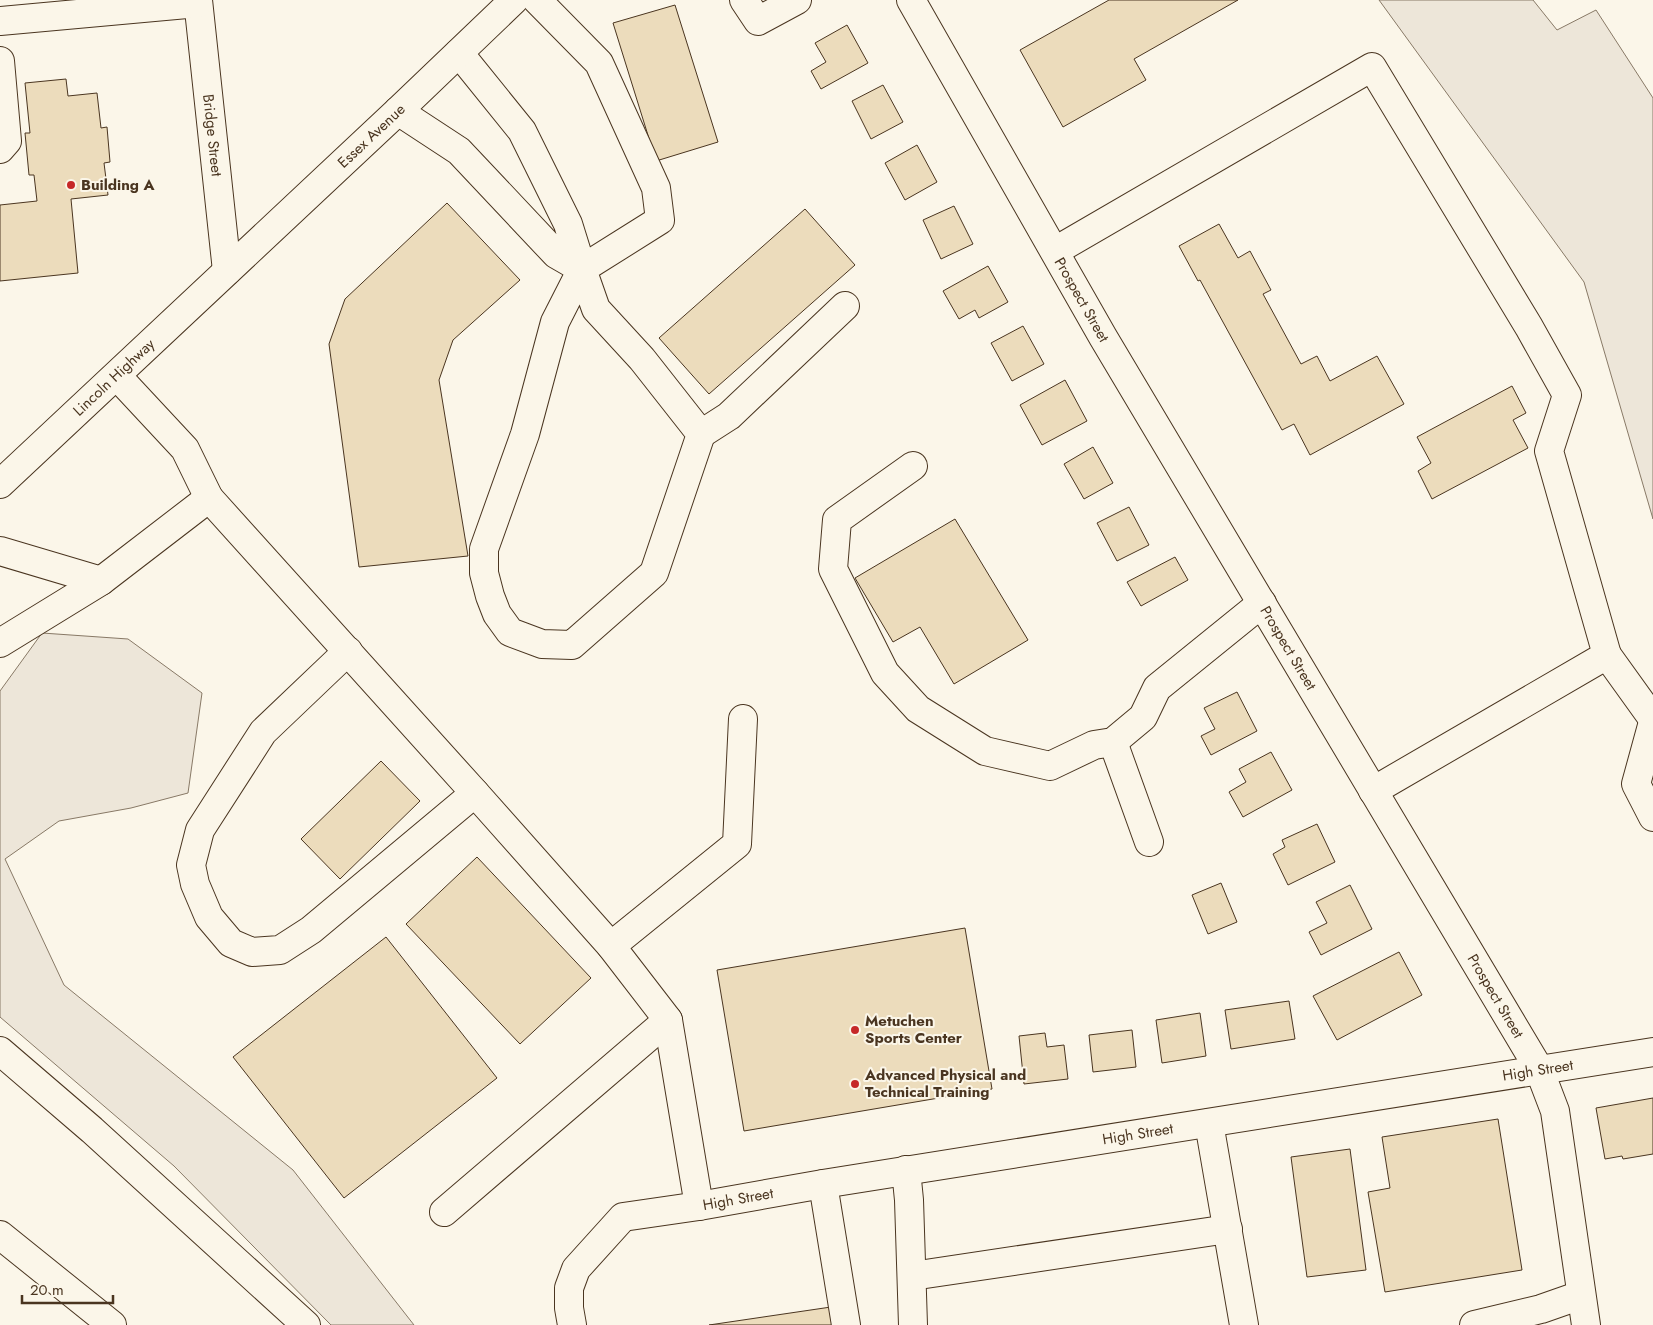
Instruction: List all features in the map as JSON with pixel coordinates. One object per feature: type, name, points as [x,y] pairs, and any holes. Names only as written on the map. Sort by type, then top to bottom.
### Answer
[{"type":"main road","name":"Essex Avenue","points":[[227,271],[514,0]]},
{"type":"main road","points":[[537,0],[599,63],[656,188],[660,220],[582,269],[555,322],[525,434],[484,550],[484,573],[490,596],[497,614],[510,632],[542,644],[572,645],[654,573],[701,434],[729,416],[845,306]]},
{"type":"main road","points":[[751,10],[797,0]]},
{"type":"main road","name":"Prospect Street","points":[[911,0],[1108,345],[1539,1069],[1555,1112],[1586,1325]]},
{"type":"main road","points":[[0,21],[198,1]]},
{"type":"main road","name":"Bridge Street","points":[[198,1],[227,271]]},
{"type":"main road","points":[[459,53],[522,131],[568,224],[596,309],[642,359],[701,434]]},
{"type":"main road","points":[[0,61],[7,141],[0,149]]},
{"type":"main road","points":[[1054,251],[1372,67],[1529,327],[1567,395],[1549,451],[1607,655],[1653,721],[1636,784],[1653,818]]},
{"type":"main road","points":[[398,111],[459,151],[556,254],[582,269]]},
{"type":"main road","name":"Lincoln Highway","points":[[0,484],[227,271]]},
{"type":"main road","points":[[117,376],[185,449],[208,498],[476,793],[611,946],[668,1020],[699,1206]]},
{"type":"main road","points":[[913,466],[837,520],[833,569],[885,673],[918,709],[985,751],[1050,766],[1094,745],[1113,742],[1143,717],[1157,688],[1262,603]]},
{"type":"main road","points":[[0,643],[101,582],[208,498]]},
{"type":"main road","points":[[0,551],[101,582]]},
{"type":"main road","points":[[348,651],[263,732],[200,830],[191,865],[195,884],[208,916],[231,943],[252,952],[280,950],[311,930],[476,793]]},
{"type":"main road","points":[[1373,791],[1607,655]]},
{"type":"main road","points":[[611,946],[737,844],[743,718]]},
{"type":"main road","points":[[1113,742],[1149,842]]},
{"type":"main road","points":[[444,1212],[668,1020]]},
{"type":"main road","points":[[0,1051],[92,1130],[306,1325]]},
{"type":"main road","name":"High Street","points":[[572,1325],[569,1308],[569,1288],[576,1269],[623,1217],[699,1206],[906,1170],[1653,1052]]},
{"type":"main road","points":[[1210,1123],[1244,1325]]},
{"type":"main road","points":[[906,1170],[909,1200],[913,1325]]},
{"type":"main road","points":[[822,1184],[846,1325]]},
{"type":"main road","points":[[912,1276],[1228,1229]]},
{"type":"main road","points":[[0,1235],[112,1325]]},
{"type":"main road","points":[[1474,1325],[1541,1310],[1581,1295]]},
{"type":"shaded area","points":[[1379,0],[1533,0],[1557,30],[1596,10],[1653,98],[1653,519],[1584,282]]},
{"type":"shaded area","points":[[42,633],[128,639],[202,693],[188,793],[131,808],[59,821],[5,859],[64,985],[293,1170],[414,1325],[331,1325],[174,1166],[0,1017],[0,691]]},
{"type":"building","points":[[1109,0],[1238,0],[1134,59],[1146,80],[1063,127],[1020,50]]},
{"type":"building","points":[[675,5],[718,142],[656,161],[613,23]]},
{"type":"building","points":[[847,25],[868,63],[821,89],[811,71],[826,62],[815,43]]},
{"type":"building","name":"Building A","points":[[66,79],[68,96],[97,93],[101,128],[107,127],[110,162],[104,163],[108,195],[71,199],[78,273],[0,281],[0,205],[37,201],[34,175],[29,175],[25,133],[30,133],[25,83]]},
{"type":"building","points":[[883,85],[903,122],[871,139],[852,101]]},
{"type":"building","points":[[917,145],[937,182],[905,200],[885,163]]},
{"type":"building","points":[[447,203],[520,280],[453,340],[439,380],[468,556],[359,567],[329,344],[345,299]]},
{"type":"building","points":[[954,206],[973,244],[941,259],[923,220]]},
{"type":"building","points":[[805,209],[855,265],[709,394],[659,338]]},
{"type":"building","points":[[1219,224],[1238,258],[1250,251],[1271,290],[1263,294],[1301,364],[1317,356],[1330,381],[1377,356],[1404,404],[1310,455],[1294,424],[1282,430],[1200,280],[1198,281],[1179,246]]},
{"type":"building","points":[[988,266],[1008,302],[979,318],[975,310],[959,319],[943,291]]},
{"type":"building","points":[[1023,326],[1044,364],[1012,381],[991,343]]},
{"type":"building","points":[[1065,380],[1087,421],[1042,445],[1020,405]]},
{"type":"building","points":[[1512,386],[1526,413],[1513,420],[1528,448],[1432,499],[1418,471],[1431,463],[1417,437]]},
{"type":"building","points":[[1093,447],[1113,483],[1084,499],[1064,464]]},
{"type":"building","points":[[1129,507],[1149,545],[1117,561],[1097,523]]},
{"type":"building","points":[[955,519],[1028,640],[954,684],[920,627],[893,642],[855,578]]},
{"type":"building","points":[[1175,557],[1188,580],[1141,606],[1127,582]]},
{"type":"building","points":[[1237,692],[1257,731],[1211,755],[1201,736],[1215,729],[1204,708]]},
{"type":"building","points":[[1271,752],[1292,790],[1243,817],[1229,792],[1246,782],[1239,769]]},
{"type":"building","points":[[381,761],[420,801],[340,879],[301,839]]},
{"type":"building","points":[[1317,824],[1335,862],[1288,885],[1273,854],[1285,847],[1282,840]]},
{"type":"building","points":[[477,857],[591,978],[520,1044],[406,924]]},
{"type":"building","points":[[1221,883],[1237,922],[1208,934],[1192,895]]},
{"type":"building","points":[[1350,885],[1372,929],[1321,955],[1309,932],[1327,923],[1316,902]]},
{"type":"building","name":"Metuchen Sports Center","points":[[965,928],[992,1089],[744,1131],[717,970]]},
{"type":"building","points":[[386,937],[497,1078],[344,1198],[233,1057]]},
{"type":"building","points":[[1399,952],[1422,995],[1337,1040],[1313,996]]},
{"type":"building","points":[[1289,1001],[1295,1039],[1231,1049],[1225,1010]]},
{"type":"building","points":[[1200,1013],[1206,1056],[1162,1063],[1156,1020]]},
{"type":"building","points":[[1132,1030],[1136,1067],[1093,1072],[1089,1035]]},
{"type":"building","points":[[1045,1033],[1047,1047],[1064,1045],[1068,1079],[1024,1084],[1019,1036]]},
{"type":"building","points":[[1653,1098],[1653,1154],[1623,1159],[1622,1156],[1605,1159],[1596,1108]]},
{"type":"building","points":[[1498,1119],[1522,1270],[1385,1292],[1368,1192],[1390,1188],[1382,1137]]},
{"type":"building","points":[[1350,1149],[1366,1270],[1307,1277],[1291,1157]]},
{"type":"building","points":[[831,1307],[834,1325],[709,1325]]},
{"type":"place","name":"Building A","points":[[71,185]]},
{"type":"place","name":"Metuchen Sports Center","points":[[855,1030]]},
{"type":"place","name":"Advanced Physical and Technical Training","points":[[855,1084]]}]
